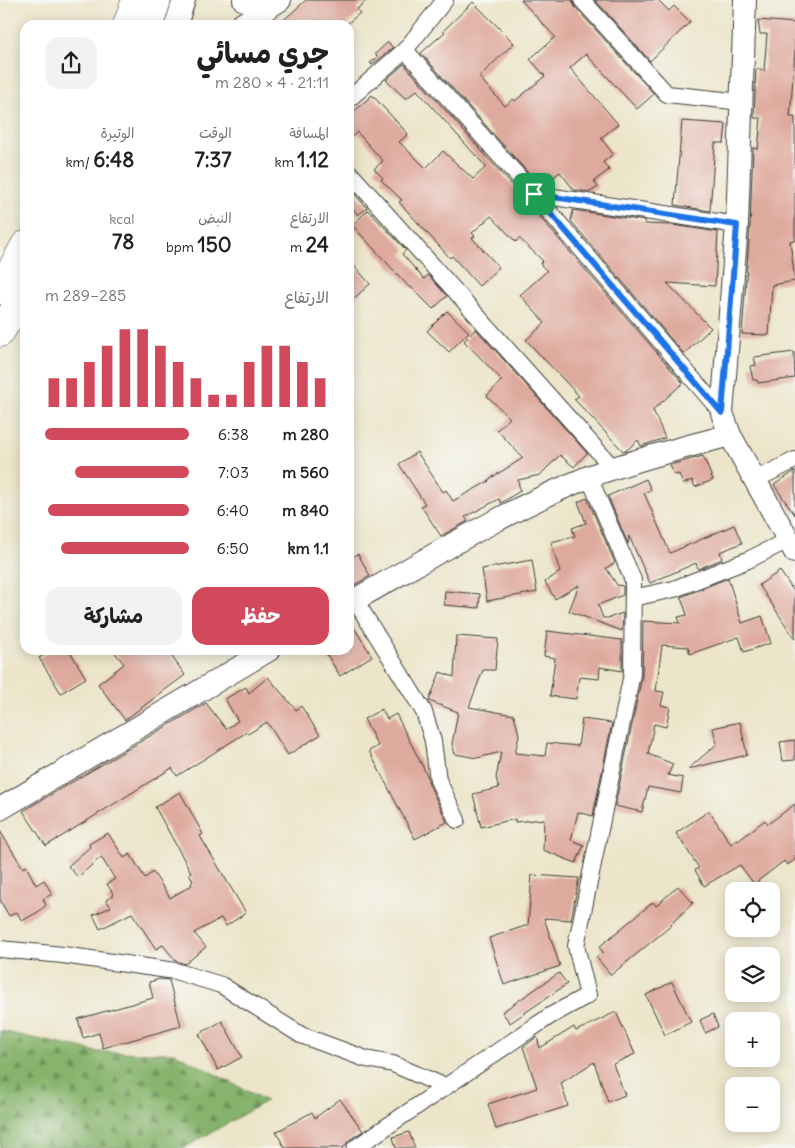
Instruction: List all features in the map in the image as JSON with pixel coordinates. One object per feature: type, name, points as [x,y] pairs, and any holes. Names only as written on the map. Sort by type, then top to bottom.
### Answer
[{"type":"highway","points":[[129,20],[136,0]]},
{"type":"highway","points":[[150,20],[157,0]]},
{"type":"highway","points":[[0,290],[20,254]]},
{"type":"highway","points":[[0,333],[20,300]]},
{"type":"main road","points":[[178,20],[184,0]]},
{"type":"main road","points":[[244,0],[276,3]]},
{"type":"main road","points":[[745,0],[737,225],[722,413],[730,435],[792,546]]},
{"type":"main road","points":[[249,20],[276,3]]},
{"type":"main road","points":[[354,601],[498,518],[589,477],[613,468],[730,435]]},
{"type":"main road","points":[[0,810],[261,655]]},
{"type":"street","points":[[354,95],[405,50],[445,0]]},
{"type":"street","points":[[582,0],[667,94],[742,102]]},
{"type":"street","points":[[405,50],[534,194],[722,413]]},
{"type":"street","points":[[354,178],[613,468]]},
{"type":"street","points":[[534,194],[737,225]]},
{"type":"street","points":[[755,480],[795,460]]},
{"type":"street","points":[[355,1148],[550,1016],[588,995],[576,946],[632,674],[634,580],[589,477]]},
{"type":"street","points":[[633,598],[674,588],[748,560],[792,546]]},
{"type":"street","points":[[354,605],[424,712],[433,740],[438,780],[457,820]]},
{"type":"street","points":[[0,949],[175,971],[221,985],[301,1035],[366,1059],[394,1064],[446,1087]]},
{"type":"green space","points":[[0,1031],[98,1052],[175,1053],[266,1101],[184,1148],[0,1148]]},
{"type":"building","points":[[306,0],[367,0],[357,9],[360,13],[352,20],[284,20]]},
{"type":"building","points":[[521,0],[572,0],[575,7],[654,94],[637,109],[586,54],[570,68],[618,124],[601,138],[613,154],[603,162],[609,170],[594,181],[598,187],[590,192],[574,190],[560,172],[544,185],[539,185],[421,53],[445,32],[443,31],[473,2],[514,43],[479,77],[505,106],[513,99],[515,101],[545,76],[530,59],[555,37]]},
{"type":"building","points":[[595,0],[658,0],[669,11],[674,6],[690,22],[650,61]]},
{"type":"building","points":[[758,20],[795,23],[790,117],[795,117],[795,240],[790,241],[795,281],[772,285],[769,335],[742,334],[750,226],[753,148],[758,149],[761,118],[754,118],[756,69],[764,71],[767,34],[760,34]]},
{"type":"building","points":[[388,42],[393,48],[372,65],[370,63],[378,57],[375,54]]},
{"type":"building","points":[[404,64],[526,201],[683,383],[653,410],[665,438],[641,446],[638,440],[627,450],[623,451],[574,399],[579,396],[526,340],[545,323],[520,295],[547,271],[540,264],[543,261],[519,238],[516,242],[491,216],[472,233],[475,236],[472,238],[499,267],[479,286],[452,256],[450,258],[399,202],[402,200],[381,180],[383,178],[374,169],[383,161],[357,132],[354,135],[354,111],[372,95],[408,134],[399,142],[426,168],[443,151],[473,179],[486,167],[417,90],[406,99],[386,80]]},
{"type":"building","points":[[682,121],[726,124],[724,143],[715,143],[710,211],[675,205]]},
{"type":"building","points":[[354,193],[367,208],[358,215],[354,210]]},
{"type":"building","points":[[368,210],[406,250],[402,254],[424,279],[428,275],[447,296],[433,309],[410,288],[354,227],[354,223]]},
{"type":"building","points":[[573,210],[645,221],[645,224],[673,225],[718,232],[715,286],[667,283],[711,328],[684,354],[571,221]]},
{"type":"building","points":[[354,266],[370,284],[354,298]]},
{"type":"building","points":[[447,311],[469,332],[449,352],[427,331]]},
{"type":"building","points":[[476,329],[587,453],[574,467],[560,455],[540,475],[518,480],[520,491],[501,503],[499,499],[465,517],[468,521],[441,536],[421,506],[425,504],[399,464],[417,452],[443,492],[446,490],[453,501],[489,481],[523,458],[497,430],[510,418],[487,396],[502,380],[464,341]]},
{"type":"building","points":[[794,352],[795,378],[758,383],[757,380],[753,380],[750,366],[756,365],[754,357]]},
{"type":"building","points":[[703,456],[713,480],[695,487],[692,480],[683,484],[679,474],[674,475],[670,465]]},
{"type":"building","points":[[795,471],[795,515],[774,485]]},
{"type":"building","points":[[646,479],[651,490],[644,493],[670,553],[734,525],[742,543],[720,552],[722,559],[698,569],[696,563],[650,583],[629,536],[628,544],[608,496]]},
{"type":"building","points":[[587,498],[615,563],[606,568],[617,585],[623,586],[623,595],[598,605],[603,618],[623,613],[622,631],[569,611],[579,585],[555,599],[545,582],[560,572],[551,542],[575,536],[572,528],[586,523],[578,502]]},
{"type":"building","points":[[358,554],[370,576],[354,585],[354,556]]},
{"type":"building","points":[[532,560],[537,592],[487,601],[482,569]]},
{"type":"building","points":[[780,571],[795,593],[795,639],[759,585]]},
{"type":"building","points":[[728,578],[742,623],[762,616],[771,643],[744,652],[739,637],[690,654],[688,647],[662,645],[656,691],[664,692],[661,705],[670,707],[666,727],[654,724],[648,754],[673,764],[668,775],[683,778],[681,793],[648,787],[642,812],[615,806],[642,676],[643,621],[680,623],[678,617],[687,615],[681,597]]},
{"type":"building","points":[[445,591],[480,594],[479,608],[444,605]]},
{"type":"building","points":[[354,628],[372,656],[340,676],[327,655],[354,655]]},
{"type":"building","points":[[547,631],[622,640],[622,671],[600,667],[599,679],[579,677],[576,699],[550,696],[555,658],[544,656]]},
{"type":"building","points":[[456,636],[498,639],[495,670],[483,670],[469,707],[514,715],[519,735],[515,753],[545,756],[547,743],[578,746],[582,719],[612,723],[593,816],[578,812],[571,840],[584,845],[576,863],[543,850],[544,819],[515,822],[515,819],[481,827],[473,794],[499,788],[496,778],[501,752],[477,758],[455,754],[452,744],[458,712],[429,701],[440,672],[454,677]]},
{"type":"building","points":[[44,655],[72,655],[86,678],[61,693],[39,658]]},
{"type":"building","points":[[117,655],[171,655],[185,675],[125,720],[98,684],[124,664]]},
{"type":"building","points":[[268,677],[296,710],[301,706],[320,735],[288,755],[267,722],[248,734],[247,732],[177,776],[172,768],[46,846],[23,811],[206,703],[226,729],[238,721],[225,699],[246,687],[249,693]]},
{"type":"building","points":[[382,709],[387,719],[396,714],[427,775],[429,784],[447,822],[415,839],[369,751],[378,746],[364,719]]},
{"type":"building","points":[[740,722],[747,755],[688,769],[717,744],[713,728]]},
{"type":"building","points":[[795,740],[795,760],[783,761],[780,742]]},
{"type":"building","points":[[180,792],[203,834],[200,836],[246,913],[226,926],[221,918],[194,933],[206,947],[185,964],[176,961],[163,945],[156,949],[132,913],[100,929],[93,915],[111,907],[106,900],[114,895],[107,884],[115,879],[101,857],[78,877],[68,866],[90,847],[89,844],[108,833],[124,858],[130,854],[145,878],[153,872],[170,898],[192,885],[193,881],[189,873],[191,872],[155,807]]},
{"type":"building","points":[[795,804],[795,860],[787,865],[784,861],[757,882],[753,882],[740,865],[704,886],[695,870],[699,868],[676,833],[709,811],[731,844],[737,839],[738,841],[765,820],[768,824]]},
{"type":"building","points":[[0,831],[23,868],[26,866],[36,885],[44,880],[52,894],[43,899],[46,905],[22,921],[17,912],[9,916],[0,900]]},
{"type":"building","points":[[532,875],[579,878],[571,920],[544,918],[560,966],[504,985],[489,938],[528,925]]},
{"type":"building","points":[[678,886],[693,903],[672,925],[611,975],[596,957],[603,952],[599,947],[653,902],[656,906]]},
{"type":"building","points":[[559,973],[567,984],[510,1023],[502,1012]]},
{"type":"building","points":[[160,979],[169,980],[181,1026],[103,1048],[99,1033],[83,1038],[78,1019],[153,998],[149,982]]},
{"type":"building","points":[[672,982],[691,1022],[665,1035],[646,995]]},
{"type":"building","points":[[616,1012],[635,1054],[613,1064],[625,1095],[608,1102],[594,1062],[561,1083],[568,1106],[496,1129],[488,1104],[537,1088],[523,1047],[537,1037],[540,1048],[574,1027],[576,1031]]},
{"type":"building","points":[[713,1014],[718,1027],[705,1033],[700,1020]]},
{"type":"building","points":[[222,1021],[242,1057],[218,1070],[199,1034]]},
{"type":"building","points":[[340,1099],[363,1131],[349,1140],[343,1148],[285,1148],[276,1132],[312,1112],[315,1118]]},
{"type":"building","points":[[409,1132],[415,1148],[396,1148],[393,1137]]},
{"type":"route","points":[[534,194],[737,225],[722,413],[637,312],[534,194]]}]
